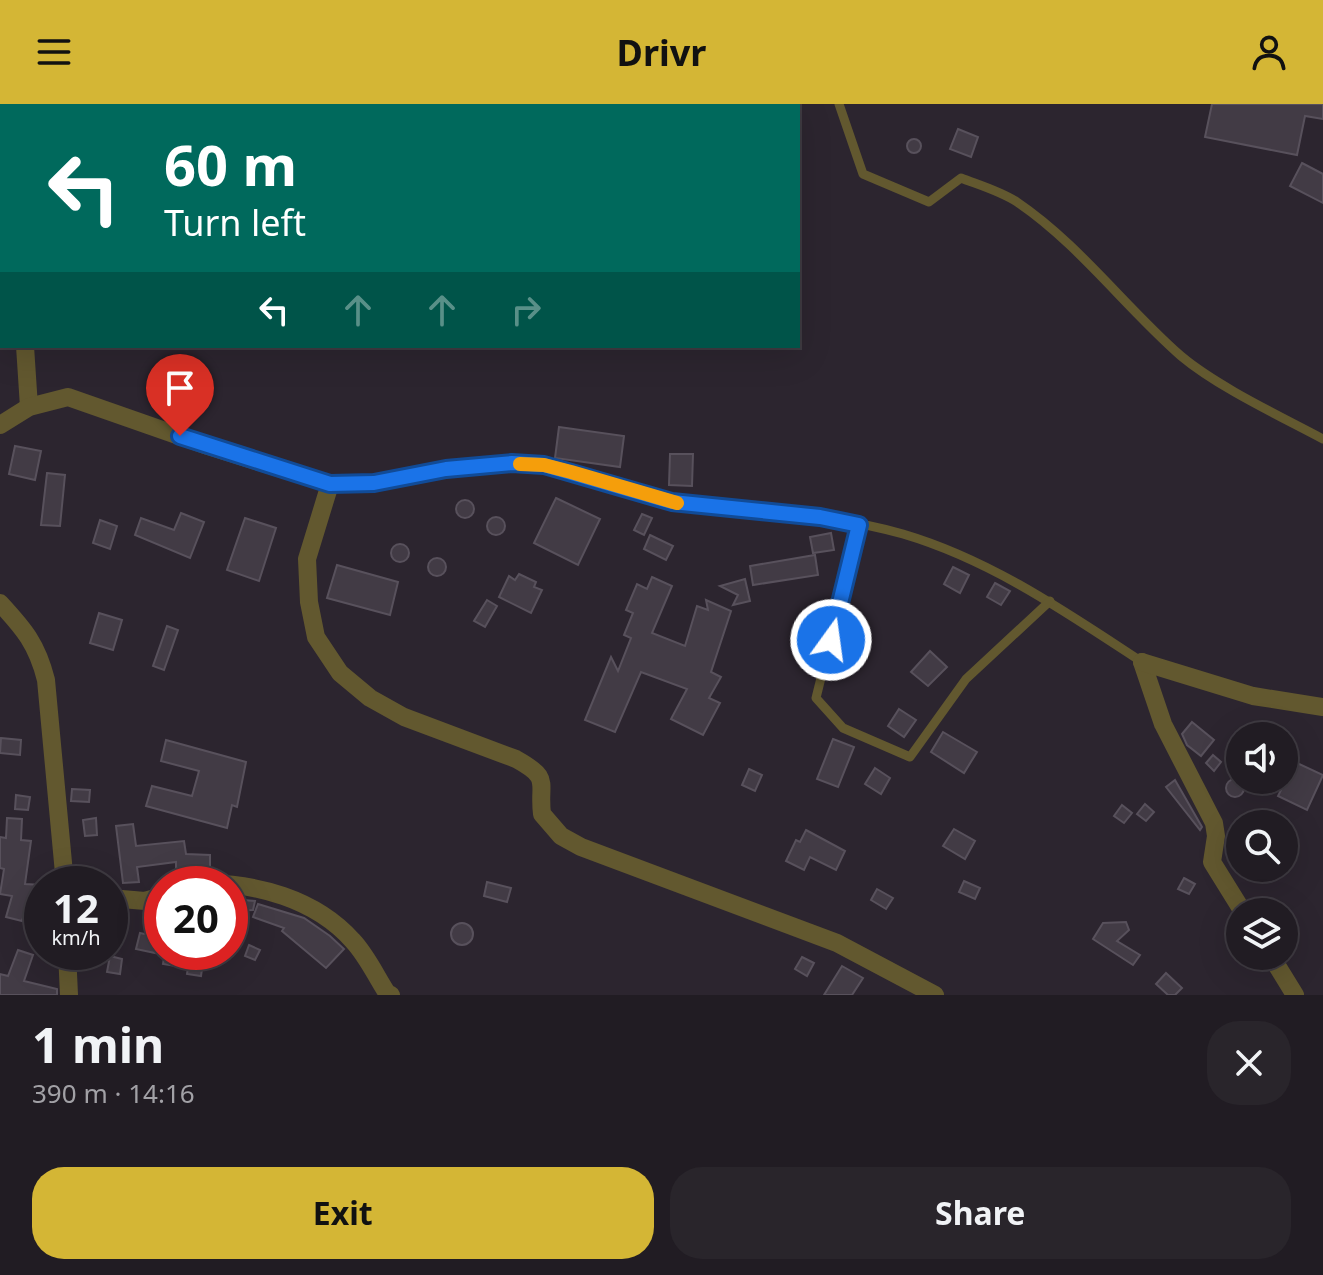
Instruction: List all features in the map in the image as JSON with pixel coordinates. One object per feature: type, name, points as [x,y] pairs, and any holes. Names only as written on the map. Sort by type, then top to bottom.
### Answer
[{"type":"street","points":[[25,348],[29,407]]},
{"type":"street","points":[[0,425],[29,407],[68,397],[330,484],[307,559],[309,602],[316,637],[340,673],[360,690],[404,717],[533,768],[543,782],[542,814],[561,836],[581,847],[837,943],[935,995]]},
{"type":"street","points":[[0,603],[27,632],[39,652],[46,680],[63,866]]},
{"type":"street","points":[[1142,662],[1253,696],[1323,707]]},
{"type":"street","points":[[1142,662],[1163,724],[1214,823],[1216,836],[1212,862],[1234,898]]},
{"type":"street","points":[[248,885],[312,909],[335,923],[355,942],[388,994]]},
{"type":"street","points":[[68,970],[69,995]]},
{"type":"street","points":[[1280,970],[1295,995]]},
{"type":"lane","points":[[839,104],[863,174],[929,202],[961,178],[1014,200],[1086,262],[1136,315],[1185,359],[1235,391],[1323,439]]},
{"type":"lane","points":[[330,484],[374,483],[446,469],[512,463],[544,465],[672,502],[820,517],[902,533],[973,560],[1050,601],[1142,662]]},
{"type":"lane","points":[[859,525],[816,698],[843,728],[910,757],[966,679],[1050,601]]},
{"type":"building","points":[[1212,104],[1323,104],[1323,119],[1305,116],[1297,155],[1205,137]]},
{"type":"building","points":[[958,129],[978,137],[971,157],[950,149]]},
{"type":"building","points":[[914,139],[921,146],[914,153],[907,146]]},
{"type":"building","points":[[1302,163],[1323,174],[1323,203],[1290,186]]},
{"type":"building","points":[[559,427],[624,436],[620,467],[555,458]]},
{"type":"building","points":[[15,446],[41,451],[35,480],[9,474]]},
{"type":"building","points":[[670,454],[693,454],[692,486],[669,485]]},
{"type":"building","points":[[47,473],[65,475],[60,526],[41,525]]},
{"type":"building","points":[[556,498],[600,519],[578,565],[534,543]]},
{"type":"building","points":[[465,500],[474,509],[465,518],[456,509]]},
{"type":"building","points":[[181,513],[204,522],[190,558],[135,535],[141,518],[174,530]]},
{"type":"building","points":[[642,514],[652,518],[644,535],[634,530]]},
{"type":"building","points":[[496,517],[505,526],[496,535],[487,526]]},
{"type":"building","points":[[245,518],[276,528],[259,581],[227,570]]},
{"type":"building","points":[[100,520],[117,526],[110,549],[93,543]]},
{"type":"building","points":[[831,533],[834,550],[813,553],[810,537]]},
{"type":"building","points":[[650,535],[673,546],[666,560],[644,549]]},
{"type":"building","points":[[400,544],[409,553],[400,562],[391,553]]},
{"type":"building","points":[[815,555],[818,575],[753,585],[750,566]]},
{"type":"building","points":[[437,558],[446,567],[437,576],[428,567]]},
{"type":"building","points":[[337,565],[398,582],[390,615],[327,598]]},
{"type":"building","points":[[953,567],[969,575],[960,593],[944,584]]},
{"type":"building","points":[[519,574],[536,582],[534,587],[542,590],[531,613],[499,597],[509,576],[515,580]]},
{"type":"building","points":[[652,577],[672,586],[652,633],[685,646],[697,606],[708,610],[706,600],[731,611],[711,672],[721,677],[709,698],[720,703],[703,735],[671,719],[687,689],[641,672],[615,732],[585,720],[611,657],[618,671],[631,638],[624,635],[633,613],[626,610],[637,584],[647,589]]},
{"type":"building","points":[[745,579],[750,601],[733,605],[738,595],[720,586]]},
{"type":"building","points":[[995,583],[1010,591],[1001,605],[987,597]]},
{"type":"building","points":[[487,600],[497,606],[485,627],[474,621]]},
{"type":"building","points":[[99,613],[122,620],[113,650],[90,643]]},
{"type":"building","points":[[167,626],[178,630],[164,670],[153,666]]},
{"type":"building","points":[[930,651],[947,667],[928,686],[911,672]]},
{"type":"building","points":[[899,709],[916,720],[904,737],[888,726]]},
{"type":"building","points":[[1192,722],[1214,740],[1201,756],[1187,745],[1182,734]]},
{"type":"building","points":[[943,732],[977,752],[964,773],[931,752]]},
{"type":"building","points":[[1,738],[21,740],[20,755],[0,753]]},
{"type":"building","points":[[833,739],[854,747],[838,787],[817,779]]},
{"type":"building","points":[[166,740],[246,762],[237,807],[232,805],[227,828],[146,806],[152,786],[192,796],[199,771],[161,761]]},
{"type":"building","points":[[1213,755],[1221,762],[1214,771],[1206,763]]},
{"type":"building","points":[[1298,763],[1323,775],[1307,810],[1278,796],[1298,794]]},
{"type":"building","points":[[875,768],[890,778],[881,794],[865,784]]},
{"type":"building","points":[[749,769],[762,775],[755,791],[742,785]]},
{"type":"building","points":[[1175,780],[1202,827],[1200,830],[1166,787]]},
{"type":"building","points":[[72,789],[90,790],[89,802],[71,801]]},
{"type":"building","points":[[16,795],[30,797],[28,810],[15,809]]},
{"type":"building","points":[[1145,804],[1154,812],[1146,821],[1137,814]]},
{"type":"building","points":[[1122,805],[1132,813],[1124,823],[1114,816]]},
{"type":"building","points":[[7,818],[22,819],[21,840],[31,841],[28,866],[24,866],[22,921],[6,917],[12,896],[0,894],[4,869],[0,868],[0,837],[6,838]]},
{"type":"building","points":[[96,818],[97,835],[85,836],[83,820]]},
{"type":"building","points":[[133,824],[136,846],[184,841],[186,854],[210,855],[210,866],[176,866],[176,862],[137,867],[139,882],[128,883],[128,866],[121,866],[116,826]]},
{"type":"building","points":[[954,829],[975,841],[965,859],[943,846]]},
{"type":"building","points":[[806,830],[845,851],[836,870],[810,857],[804,870],[786,861],[796,840],[800,842]]},
{"type":"building","points":[[1184,878],[1195,884],[1189,894],[1178,889]]},
{"type":"building","points":[[964,881],[980,888],[975,899],[959,892]]},
{"type":"building","points":[[487,882],[511,888],[507,902],[484,896]]},
{"type":"building","points":[[877,889],[893,898],[886,909],[871,900]]},
{"type":"building","points":[[248,900],[255,901],[253,910],[248,910]]},
{"type":"building","points":[[258,904],[304,918],[344,949],[326,968],[282,931],[284,928],[253,917]]},
{"type":"building","points":[[1126,922],[1129,930],[1117,941],[1140,955],[1133,965],[1093,939],[1103,923]]},
{"type":"building","points":[[462,923],[470,926],[473,934],[470,942],[462,945],[454,942],[451,934],[454,926]]},
{"type":"building","points":[[140,933],[144,934],[144,951],[136,949]]},
{"type":"building","points":[[249,945],[260,950],[255,960],[248,957]]},
{"type":"building","points":[[18,950],[24,952],[24,970],[28,970],[24,981],[57,989],[57,995],[0,995],[0,974],[8,976]]},
{"type":"building","points":[[802,957],[814,963],[807,976],[795,969]]},
{"type":"building","points":[[842,966],[863,978],[852,995],[824,995]]},
{"type":"building","points":[[188,970],[202,970],[201,976],[187,974]]},
{"type":"building","points":[[1166,973],[1182,988],[1175,995],[1168,995],[1156,984]]},
{"type":"slow traffic","points":[[520,464],[544,465],[677,503]]},
{"type":"route","points":[[180,436],[330,484],[374,483],[446,469],[512,463],[544,465],[672,502],[820,517],[859,525],[831,640]]}]
